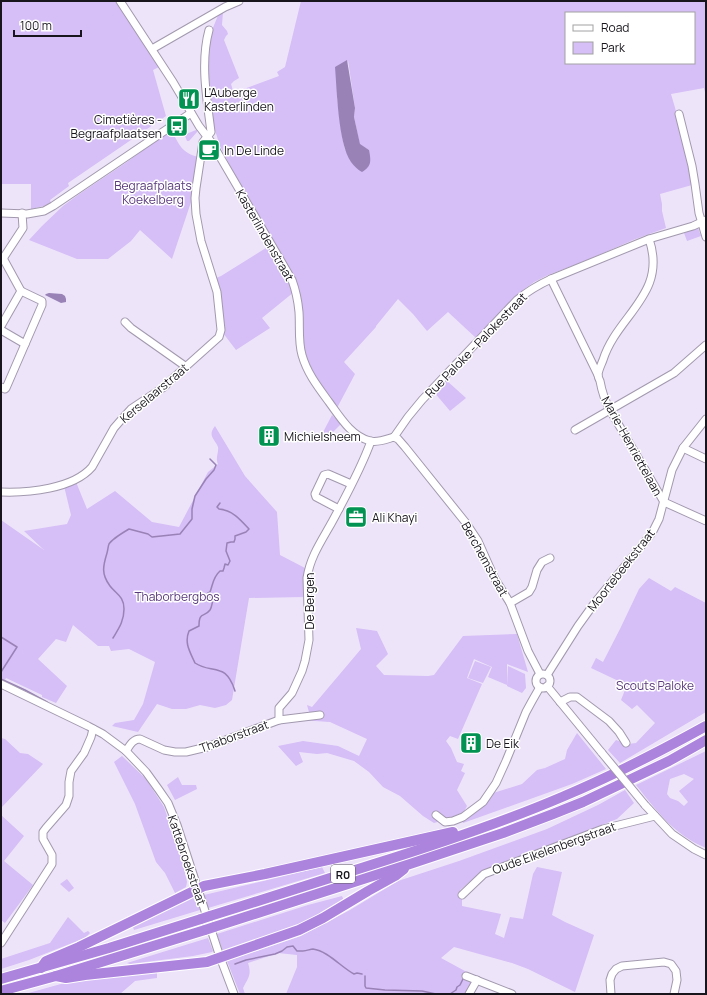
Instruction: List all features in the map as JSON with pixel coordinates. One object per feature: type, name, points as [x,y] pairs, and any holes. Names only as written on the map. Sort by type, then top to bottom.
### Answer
[{"type":"highway","name":"R0","points":[[1,979],[206,917],[401,856],[475,831],[516,816],[580,789],[669,747],[706,726]]},
{"type":"highway","name":"R0","points":[[1,991],[56,976],[209,929],[503,833],[583,802],[669,761],[706,740]]},
{"type":"highway","points":[[41,968],[46,961],[79,947],[204,886],[459,831],[475,831]]},
{"type":"highway","points":[[56,976],[74,978],[85,975],[207,962],[292,933],[305,927],[395,876],[410,864]]},
{"type":"street","name":"Kasterlindenstraat","points":[[120,1],[152,49],[199,126],[212,143],[292,280],[297,295],[302,355],[312,380],[345,424],[359,436],[372,441]]},
{"type":"street","points":[[152,49],[225,4],[239,1]]},
{"type":"street","name":"Kerselaarstraat","points":[[1,492],[38,490],[73,481],[87,473],[92,467],[114,428],[131,409],[164,387],[185,366],[219,337],[221,330],[216,292],[201,241],[196,214],[195,198],[203,142],[211,132],[204,60],[206,39],[209,30]]},
{"type":"street","points":[[1,213],[27,214],[38,212],[53,206],[191,113]]},
{"type":"street","points":[[679,114],[692,166],[699,213],[704,221],[706,237]]},
{"type":"street","points":[[1,388],[6,388],[42,305],[42,301],[21,291],[4,260],[4,257],[23,228],[22,214]]},
{"type":"street","name":"Rue Paloke - Palokestraat","points":[[394,437],[408,417],[426,396],[517,300],[537,285],[649,239],[693,226],[704,221]]},
{"type":"street","points":[[598,375],[605,352],[644,296],[649,284],[652,273],[653,254],[649,239]]},
{"type":"street","name":"Marie-Henriettelaan","points":[[551,279],[598,375],[603,396],[610,410],[664,502],[706,521]]},
{"type":"street","points":[[1,326],[21,291]]},
{"type":"street","points":[[124,322],[185,366]]},
{"type":"street","points":[[1,330],[25,344]]},
{"type":"street","points":[[575,430],[674,373],[706,345]]},
{"type":"street","name":"Moortebeekstraat","points":[[544,675],[596,601],[652,533],[659,519],[672,470],[683,448],[706,419]]},
{"type":"street","points":[[372,441],[378,442],[394,437]]},
{"type":"street","name":"Berchemstraat","points":[[394,437],[405,446],[466,523],[478,541],[496,579],[510,603],[528,651],[544,675],[537,677],[536,680],[538,685],[544,686]]},
{"type":"street","name":"De Bergen","points":[[279,720],[279,708],[292,694],[302,671],[309,640],[309,568],[372,441]]},
{"type":"street","points":[[683,448],[706,459]]},
{"type":"street","points":[[339,509],[316,497],[315,494],[324,475],[328,474],[351,484]]},
{"type":"street","points":[[510,603],[529,592],[537,570],[542,562],[550,558]]},
{"type":"street","points":[[436,815],[444,822],[453,821],[463,817],[483,802],[496,783],[532,700],[544,686],[550,683],[550,679],[544,675]]},
{"type":"street","name":"Kattebroekstraat","points":[[1,684],[93,729],[111,740],[126,751],[146,772],[160,790],[168,803],[177,825],[197,889],[234,994]]},
{"type":"street","points":[[544,686],[560,702],[645,805],[672,834],[694,849],[706,855]]},
{"type":"street","points":[[560,702],[570,697],[577,697],[609,722],[619,732],[626,743]]},
{"type":"street","points":[[279,720],[320,715]]},
{"type":"street","name":"Thaborstraat","points":[[126,751],[132,742],[140,739],[164,750],[186,752],[207,747],[279,720]]},
{"type":"street","points":[[1,943],[52,864],[52,855],[43,839],[43,832],[66,805],[69,796],[71,772],[84,753],[93,729]]},
{"type":"street","name":"Oude Eikelenbergstraat","points":[[462,895],[484,874],[603,829],[655,816]]},
{"type":"street","points":[[611,994],[610,980],[616,969],[622,966],[664,962],[671,964],[676,971],[677,980],[674,994]]},
{"type":"street","points":[[466,976],[512,994]]},
{"type":"street","points":[[470,994],[477,980]]},
{"type":"green space","points":[[1,1],[116,1],[159,67],[153,70],[166,116],[68,183],[69,186],[50,200],[51,203],[31,209],[31,184],[1,184]]},
{"type":"green space","points":[[301,1],[706,1],[706,92],[704,88],[671,94],[693,181],[692,185],[660,194],[666,228],[633,240],[534,282],[519,293],[476,338],[448,312],[427,331],[398,299],[376,327],[344,362],[355,374],[337,408],[315,378],[307,361],[303,346],[301,304],[220,146],[212,121],[207,70],[210,35],[219,13],[223,12],[222,25],[228,34],[224,40],[239,78],[231,84],[233,91],[244,89],[279,76],[277,72],[285,67]],"holes":[[[348,60],[355,108],[354,117],[360,145],[369,150],[345,150],[337,98]]]},
{"type":"green space","name":"Begraafplaats Koekelberg","points":[[171,129],[178,143],[185,151],[193,156],[199,157],[192,199],[172,259],[140,230],[131,241],[108,259],[77,259],[29,240],[63,206],[127,162]]},
{"type":"green space","points":[[196,130],[197,132],[189,141],[187,141],[185,136],[186,134]]},
{"type":"green space","points":[[698,228],[701,236],[687,241],[684,233]]},
{"type":"green space","points":[[269,246],[285,272],[294,292],[262,318],[270,328],[236,350],[223,333],[216,278]]},
{"type":"green space","points":[[446,380],[466,398],[450,411],[434,392]]},
{"type":"green space","points":[[332,415],[341,424],[323,442],[319,440]]},
{"type":"green space","name":"Thaborbergbos","points":[[215,426],[245,476],[277,512],[280,555],[305,568],[304,597],[249,598],[232,700],[226,705],[215,708],[200,705],[186,709],[172,709],[157,704],[138,732],[112,726],[115,723],[134,720],[143,704],[155,662],[129,649],[111,651],[109,646],[98,646],[73,625],[66,642],[56,639],[38,659],[67,686],[56,703],[6,678],[5,680],[1,678],[1,520],[44,550],[24,531],[67,524],[71,515],[64,486],[76,482],[87,509],[115,491],[152,522],[179,527],[208,472],[218,464],[218,447],[212,437],[212,432]]},
{"type":"green space","name":"Scouts Paloke","points":[[649,578],[671,591],[675,587],[706,603],[706,712],[620,763],[608,750],[616,740],[628,744],[636,743],[655,723],[637,705],[632,709],[621,700],[627,685],[591,668],[596,658],[603,662],[639,589]]},
{"type":"green space","points":[[356,628],[377,631],[388,654],[376,666],[384,675],[434,675],[463,636],[517,634],[528,672],[507,664],[507,685],[488,677],[492,667],[474,659],[467,678],[482,684],[458,739],[450,736],[446,741],[457,762],[464,764],[461,771],[465,773],[457,790],[467,806],[462,815],[434,823],[423,816],[400,796],[383,787],[369,772],[354,761],[327,753],[317,754],[299,752],[303,762],[296,766],[278,746],[303,741],[338,746],[359,756],[367,739],[330,722],[283,717],[309,712],[307,705],[312,707],[361,649]]},
{"type":"green space","points":[[475,661],[491,667],[483,683],[468,678]]},
{"type":"green space","points":[[508,666],[525,674],[526,688],[522,693],[507,686]]},
{"type":"green space","points":[[577,733],[606,769],[572,784],[463,823],[462,819],[490,794],[522,784],[537,770],[565,759],[567,750]]},
{"type":"green space","points":[[1,738],[5,739],[20,753],[28,754],[43,764],[1,808]]},
{"type":"green space","points":[[706,751],[706,848],[684,836],[675,829],[659,813],[636,785]],"holes":[[[684,774],[694,779],[679,791],[688,802],[684,806],[678,801],[670,798],[667,794],[670,779]]]},
{"type":"green space","points":[[122,756],[146,779],[164,807],[182,860],[187,882],[186,887],[175,893],[165,873],[156,862],[135,804],[114,762]]},
{"type":"green space","points":[[178,777],[182,785],[196,785],[197,789],[175,800],[167,785]]},
{"type":"green space","points":[[625,790],[634,803],[617,819],[480,873],[460,890],[462,895],[462,906],[501,914],[495,934],[504,938],[510,917],[523,919],[533,874],[537,867],[562,872],[552,915],[594,935],[575,992],[528,969],[512,963],[454,947],[441,958],[476,977],[467,994],[286,994],[297,967],[297,955],[278,953],[248,963],[248,979],[243,988],[245,994],[240,994],[227,961],[301,936],[350,910],[398,881],[459,861],[547,829],[598,805]]},
{"type":"green space","points":[[1,815],[24,836],[4,861],[33,885],[5,923],[1,920]]},
{"type":"green space","points":[[322,867],[325,873],[208,908],[204,895]]},
{"type":"green space","points":[[67,879],[74,888],[69,892],[60,884]]},
{"type":"green space","points":[[195,896],[200,910],[134,930],[133,927]]},
{"type":"green space","points":[[342,896],[344,901],[299,926],[223,952],[217,934],[308,905]]},
{"type":"green space","points":[[68,917],[84,933],[88,931],[90,933],[85,938],[29,960],[1,969],[1,959],[50,943]]},
{"type":"green space","points":[[208,938],[213,951],[212,952],[193,956],[130,964],[127,963]]},
{"type":"green space","points":[[157,972],[157,978],[135,981],[120,994],[25,994],[68,982]]},
{"type":"shaded area","points":[[347,60],[355,108],[354,117],[360,144],[369,150],[370,157],[368,168],[362,172],[351,162],[347,153],[343,143],[339,116],[335,67]]},
{"type":"shaded area","points":[[49,293],[62,294],[65,296],[66,302],[61,303],[45,295]]},
{"type":"waterway","points":[[113,638],[122,621],[124,605],[121,598],[107,582],[104,574],[104,566],[109,544],[129,529],[148,534],[152,537],[180,534],[192,519],[192,509],[195,496],[214,470],[216,465],[210,459]]},
{"type":"waterway","points":[[220,503],[217,507],[219,509],[232,513],[249,529],[246,532],[235,536],[234,542],[227,543],[226,551],[230,561],[228,565],[225,564],[223,571],[218,573],[210,592],[208,593],[213,600],[211,609],[201,616],[199,626],[189,631],[187,643],[195,663],[223,672],[230,679],[235,691]]},
{"type":"waterway","points":[[1,637],[17,647],[1,672]]},
{"type":"waterway","points":[[1,679],[47,702]]},
{"type":"waterway","points":[[235,964],[246,960],[275,954],[287,947],[293,946],[297,951],[313,949],[319,950],[354,974],[362,974]]},
{"type":"waterway","points":[[365,976],[366,988],[422,991],[436,994]]},
{"type":"waterway","points":[[450,994],[456,990],[464,977]]},
{"type":"place","name":"L'Auberge Kasterlinden","points":[[189,99]]},
{"type":"place","name":"Cimetières - Begraafplaatsen","points":[[177,126]]},
{"type":"place","name":"In De Linde","points":[[209,150]]},
{"type":"place","name":"Michielsheem","points":[[269,436]]},
{"type":"place","name":"Ali Khayi","points":[[356,517]]},
{"type":"place","name":"De Eik","points":[[471,743]]}]
